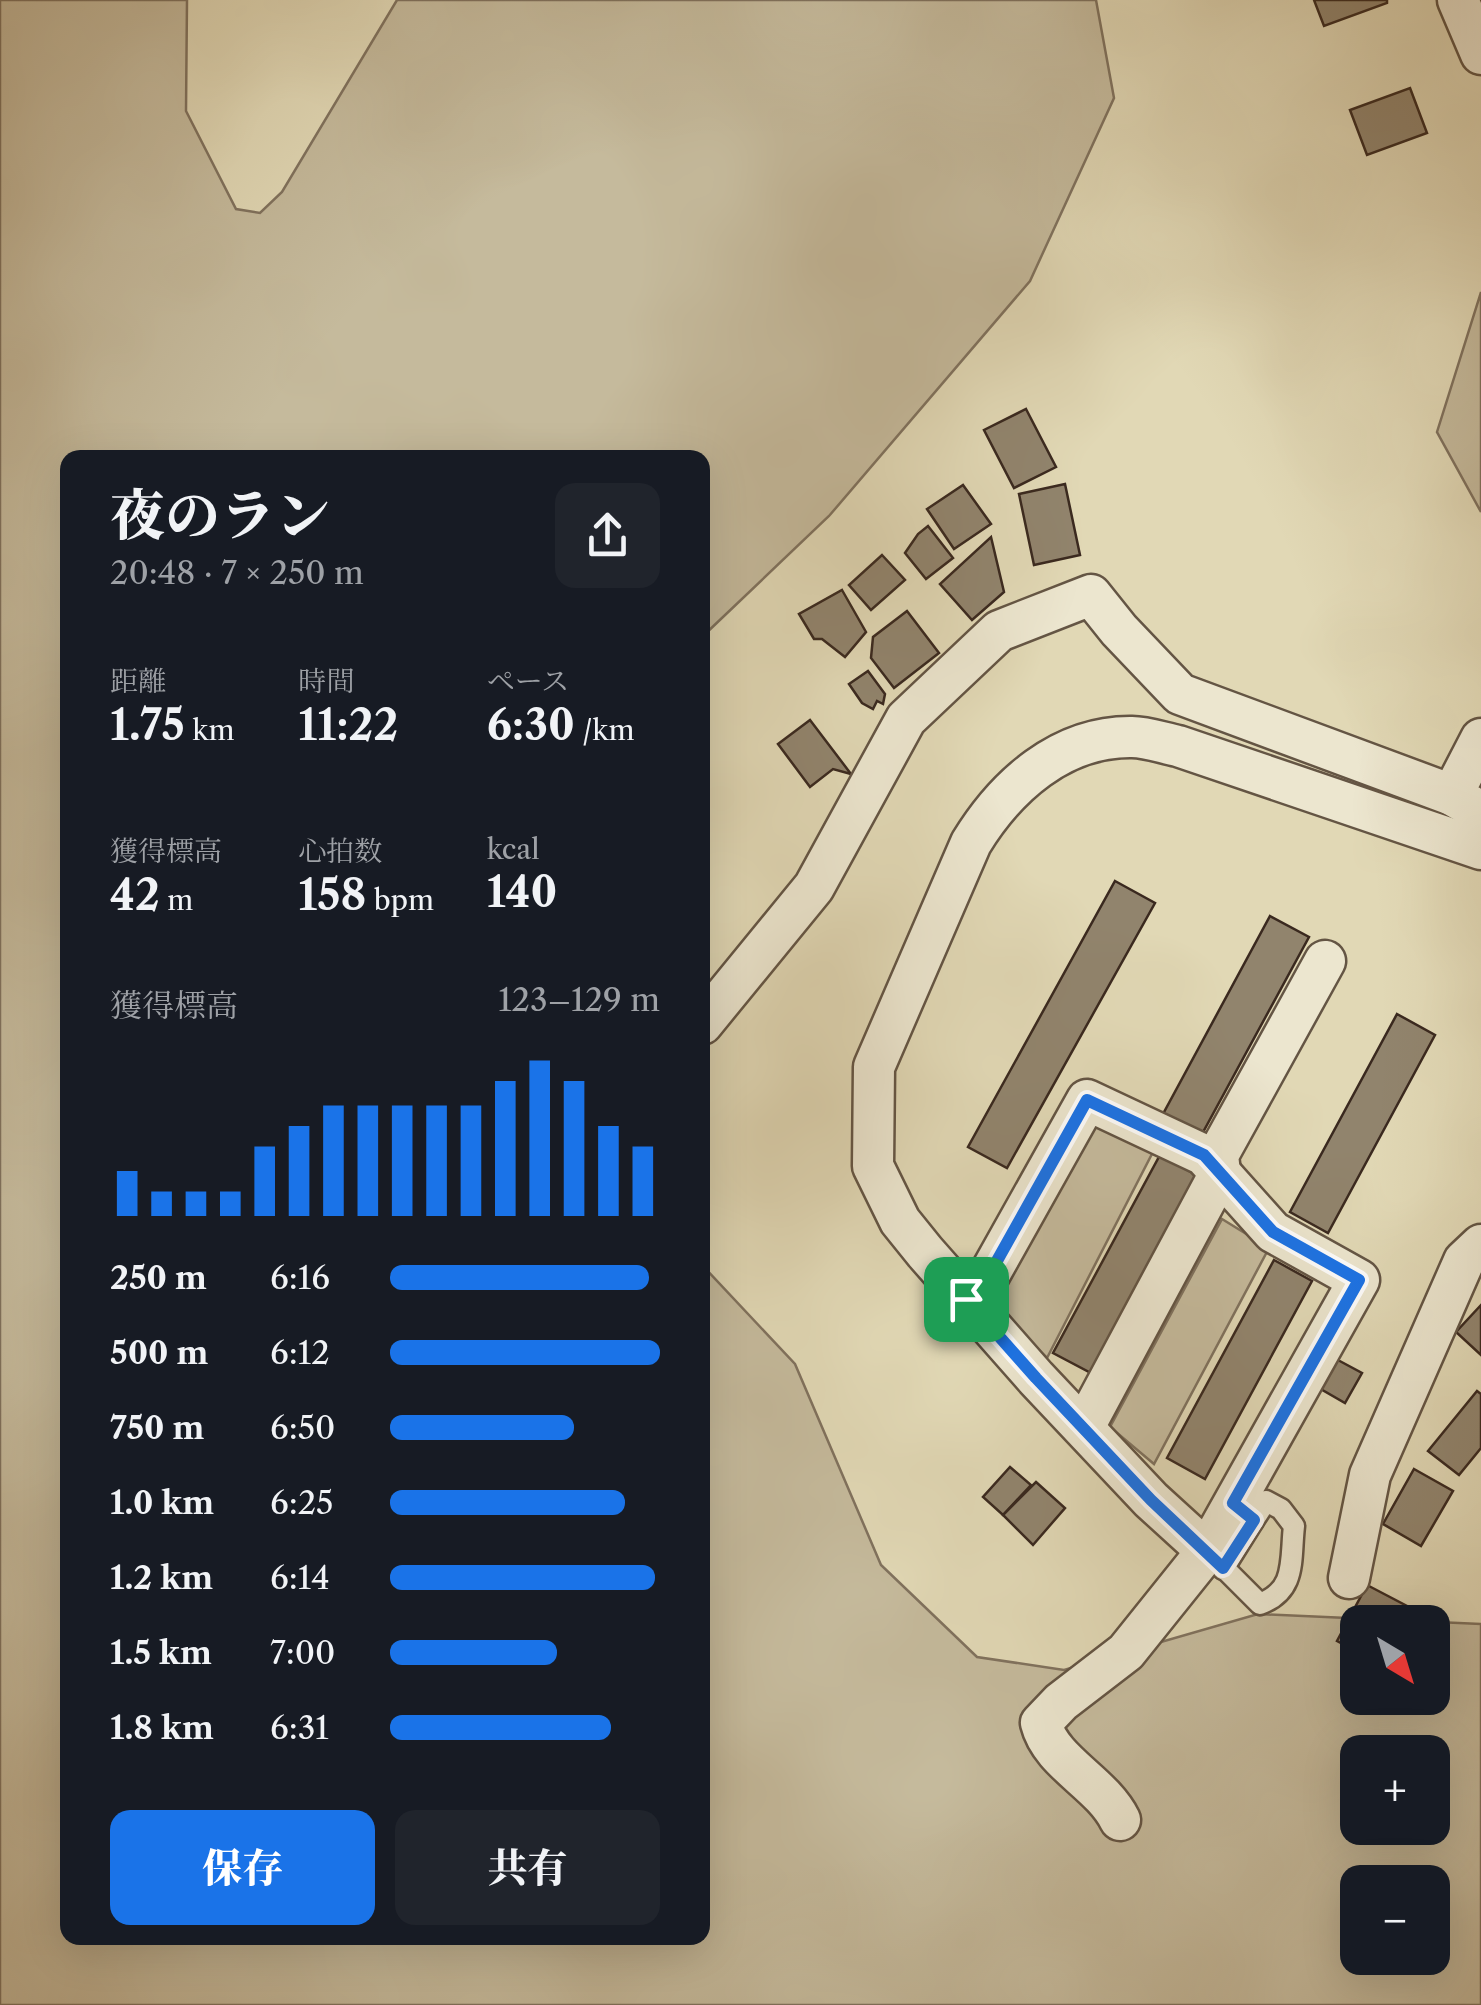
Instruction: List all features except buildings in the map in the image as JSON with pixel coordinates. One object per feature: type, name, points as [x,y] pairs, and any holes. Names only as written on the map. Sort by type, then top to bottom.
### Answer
[{"type":"street","points":[[1458,0],[1481,54]]},
{"type":"street","points":[[710,1014],[814,887],[906,719],[999,631],[1091,595],[1180,694],[1466,804],[1481,738]]},
{"type":"street","points":[[1215,1560],[1151,1500],[1084,1428],[900,1221],[874,1166],[874,1067],[971,843],[1007,793],[1059,755],[1099,739],[1136,737],[1178,746],[1481,849]]},
{"type":"street","points":[[1084,1428],[1220,1173],[1218,1154],[1325,960]]},
{"type":"street","points":[[966,1299],[984,1284],[1087,1100],[1204,1155],[1273,1232],[1359,1280],[1215,1560],[1126,1652],[1061,1702],[1041,1723],[1046,1742],[1102,1793],[1120,1820]]},
{"type":"street","points":[[1349,1578],[1370,1475],[1464,1261],[1481,1245]]},
{"type":"lane","points":[[1215,1560],[1260,1604],[1274,1599],[1288,1584],[1294,1526],[1280,1509],[1266,1501],[1243,1512]]},
{"type":"shaded area","points":[[0,0],[187,0],[186,111],[236,209],[260,213],[282,192],[397,0],[1096,0],[1114,98],[1030,281],[829,516],[710,629],[710,450],[60,450],[60,1945],[710,1945],[710,1273],[795,1364],[881,1565],[977,1657],[1064,1670],[1258,1614],[1340,1618],[1340,1715],[1450,1715],[1450,1623],[1481,1624],[1481,2005],[0,2005]]},
{"type":"shaded area","points":[[1481,292],[1481,512],[1437,432]]},
{"type":"shaded area","points":[[1099,1119],[1155,1148],[1047,1358],[995,1307]]},
{"type":"shaded area","points":[[1222,1219],[1269,1248],[1154,1464],[1110,1427]]},
{"type":"route","points":[[1087,1100],[1204,1155],[1273,1232],[1359,1280],[1233,1503],[1254,1520],[1223,1568],[1151,1500],[966,1299],[984,1284],[1087,1100]]}]
